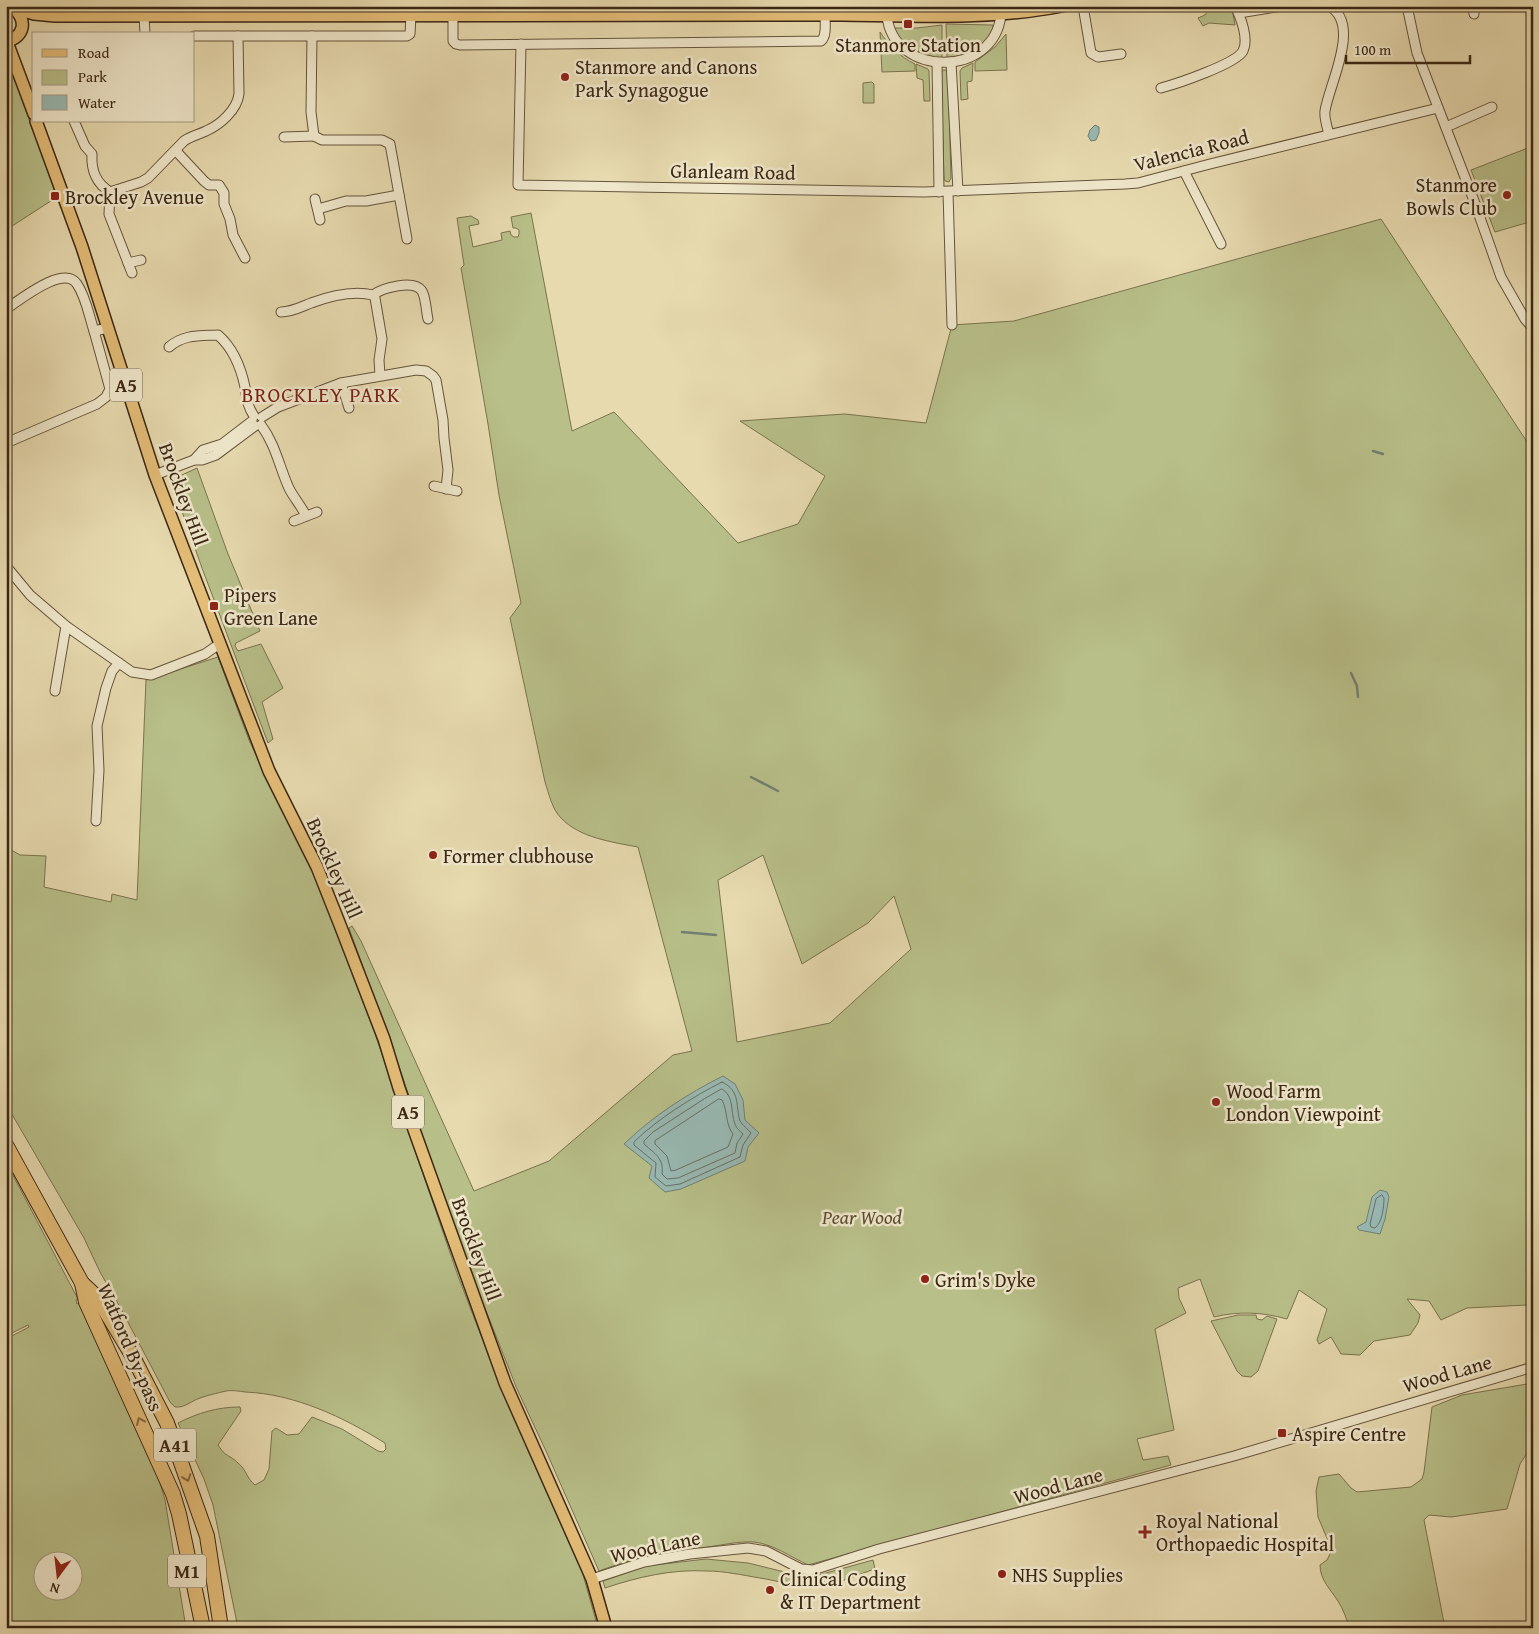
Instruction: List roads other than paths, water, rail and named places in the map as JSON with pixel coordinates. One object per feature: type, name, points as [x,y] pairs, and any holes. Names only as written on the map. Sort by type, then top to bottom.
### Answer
[{"type":"highway","name":"Watford By-pass","points":[[6,1144],[82,1283],[86,1302],[173,1494],[180,1514],[203,1628]]},
{"type":"highway","name":"Watford By-pass","points":[[82,1283],[97,1296],[133,1357],[167,1423],[207,1536],[221,1628]]},
{"type":"highway","name":"M1","points":[[180,1514],[194,1628]]},
{"type":"main road","points":[[12,7],[34,14],[55,16],[115,11],[144,16],[368,11],[411,15],[453,15],[685,11],[841,11],[887,16],[958,16],[1001,14],[1061,6]]},
{"type":"main road","points":[[12,7],[20,14],[22,20],[21,32]]},
{"type":"main road","points":[[32,109],[7,42],[17,37],[35,22],[55,16]]},
{"type":"main road","name":"Brockley Hill","points":[[36,122],[82,247],[155,475],[269,771],[317,867],[340,925],[384,1039],[399,1088],[505,1383],[592,1579],[606,1628]]},
{"type":"street","points":[[1083,6],[1091,53],[1098,58],[1120,54]]},
{"type":"street","points":[[1161,88],[1206,73],[1239,56],[1243,51],[1245,42],[1237,10],[1282,6]]},
{"type":"street","points":[[1329,6],[1336,10],[1345,30],[1344,42],[1324,113],[1329,134]]},
{"type":"street","points":[[1407,6],[1417,53],[1446,126],[1501,277],[1525,319],[1533,328]]},
{"type":"street","points":[[453,15],[454,40],[456,44],[521,44],[821,41],[824,39],[827,12]]},
{"type":"street","points":[[887,16],[889,30],[902,46],[917,56],[937,63],[951,62],[972,55],[987,44],[999,27],[1001,14]]},
{"type":"street","points":[[195,36],[407,36],[410,32],[411,15]]},
{"type":"street","points":[[144,16],[145,32]]},
{"type":"street","points":[[110,192],[148,178],[188,138],[205,132],[222,121],[237,104],[239,94],[238,36]]},
{"type":"street","points":[[312,36],[311,112],[314,136]]},
{"type":"street","name":"Glanleam Road","points":[[521,44],[518,186],[944,192]]},
{"type":"street","points":[[951,62],[958,191]]},
{"type":"street","points":[[937,63],[952,325]]},
{"type":"street","points":[[1446,126],[1492,107]]},
{"type":"street","name":"Valencia Road","points":[[944,192],[1138,183],[1438,108]]},
{"type":"street","points":[[74,122],[85,146],[92,154],[91,164],[99,184],[110,192]]},
{"type":"street","points":[[284,137],[314,136],[322,140],[382,140],[388,142],[392,147],[407,239]]},
{"type":"street","points":[[176,150],[204,181],[209,185],[222,188],[224,204],[233,234],[245,258]]},
{"type":"street","points":[[1184,171],[1221,244]]},
{"type":"street","points":[[110,192],[110,214],[132,273]]},
{"type":"street","points":[[318,209],[346,201],[366,201],[399,195]]},
{"type":"street","points":[[315,199],[320,220]]},
{"type":"street","points":[[128,263],[141,260]]},
{"type":"street","points":[[6,309],[51,280],[70,277],[76,282],[82,295],[110,389],[106,397],[97,404],[6,443]]},
{"type":"street","points":[[281,312],[289,312],[322,299],[345,294],[373,295],[382,290],[407,285],[417,287],[423,292],[428,319]]},
{"type":"street","points":[[373,295],[382,339],[379,360],[380,375]]},
{"type":"street","points":[[94,332],[108,328]]},
{"type":"street","points":[[169,347],[191,336],[218,335],[224,340],[237,361],[242,374],[246,402],[257,421],[267,433],[290,490],[302,506],[306,516]]},
{"type":"street","points":[[155,475],[194,460],[202,460],[222,452],[257,421],[278,407],[341,383],[380,375],[421,370],[433,376],[436,380],[443,420],[448,470],[446,489]]},
{"type":"street","points":[[341,383],[349,408]]},
{"type":"street","points":[[434,486],[457,490]]},
{"type":"street","points":[[294,521],[316,512]]},
{"type":"street","points":[[6,566],[30,595],[66,626],[132,672],[151,675],[205,654],[215,647],[221,647]]},
{"type":"street","points":[[55,691],[66,626]]},
{"type":"street","points":[[96,821],[99,770],[97,726],[106,688],[112,671],[119,663]]},
{"type":"street","name":"Wood Lane","points":[[592,1579],[644,1562],[690,1554],[748,1548],[766,1551],[801,1569],[813,1570],[880,1550],[1234,1456],[1533,1367]]},
{"type":"water","points":[[1095,125],[1099,127],[1099,133],[1096,140],[1091,141],[1088,136],[1090,130]]},
{"type":"water","points":[[723,1076],[735,1084],[743,1100],[745,1120],[759,1133],[748,1147],[745,1161],[681,1189],[665,1192],[649,1178],[652,1166],[624,1144],[671,1106]]},
{"type":"water","points":[[1380,1190],[1387,1192],[1389,1197],[1380,1234],[1359,1230],[1357,1227],[1366,1222],[1372,1197]]},
{"type":"waterway","points":[[1373,451],[1383,454]]},
{"type":"waterway","points":[[1351,673],[1357,686],[1358,697]]},
{"type":"waterway","points":[[751,777],[778,791]]},
{"type":"waterway","points":[[682,932],[716,935]]},
{"type":"place","name":"Stanmore Station","points":[[908,24]]},
{"type":"place","name":"Stanmore and Canons Park Synagogue","points":[[565,77]]},
{"type":"place","name":"Stanmore Bowls Club","points":[[1507,195]]},
{"type":"place","name":"Brockley Avenue","points":[[55,196]]},
{"type":"place","name":"Pipers Green Lane","points":[[214,606]]},
{"type":"place","name":"Former clubhouse","points":[[433,855]]},
{"type":"place","name":"Wood Farm London Viewpoint","points":[[1216,1102]]},
{"type":"place","name":"Grim's Dyke","points":[[925,1279]]},
{"type":"place","name":"Aspire Centre","points":[[1282,1433]]},
{"type":"place","name":"Royal National Orthopaedic Hospital","points":[[1145,1532]]},
{"type":"place","name":"NHS Supplies","points":[[1002,1574]]},
{"type":"place","name":"Clinical Coding & IT Department","points":[[770,1590]]},
{"type":"district","name":"BROCKLEY PARK","points":[[321,394]]},
{"type":"park label","name":"Pear Wood","points":[[862,1216]]}]
